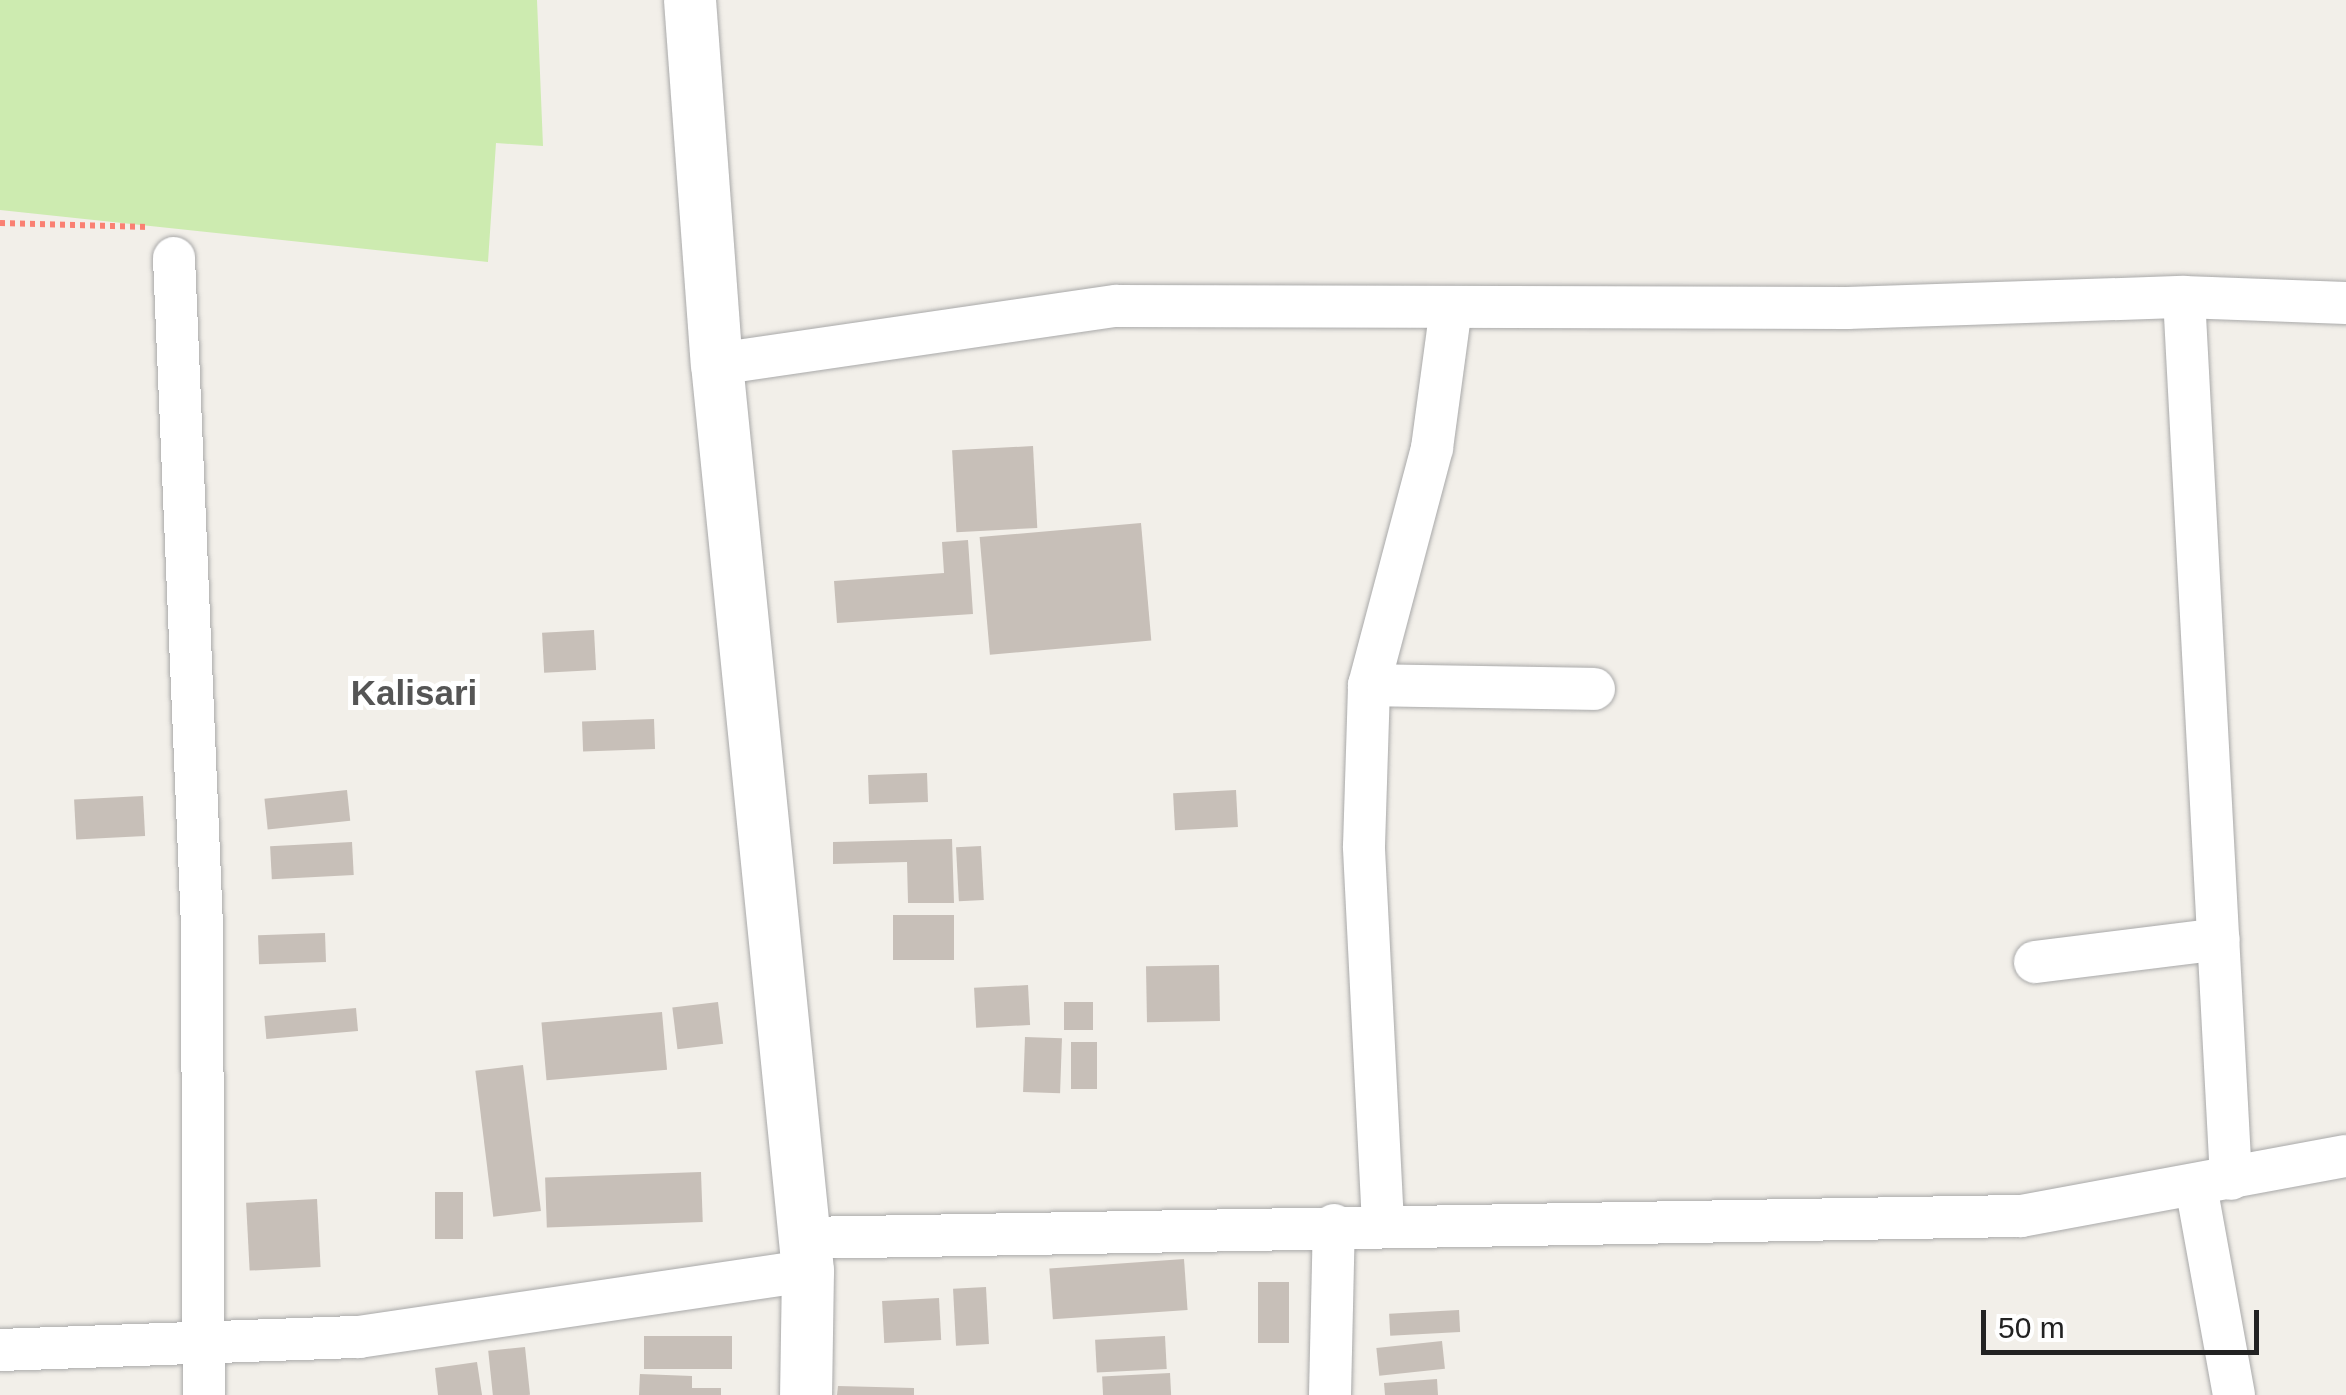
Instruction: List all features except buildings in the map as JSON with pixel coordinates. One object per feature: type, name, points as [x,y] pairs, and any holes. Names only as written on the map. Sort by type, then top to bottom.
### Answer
[{"type":"street","points":[[690,0],[717,364],[806,1254],[806,1395]]},
{"type":"street","points":[[174,258],[202,926],[204,1395]]},
{"type":"street","points":[[717,364],[1116,306],[1848,308],[2184,297],[2346,303]]},
{"type":"street","points":[[2184,297],[2218,938],[2213,1183],[2234,1395]]},
{"type":"street","points":[[1384,1224],[1364,846],[1369,685],[1432,448],[1450,308]]},
{"type":"street","points":[[1369,685],[1594,689]]},
{"type":"street","points":[[2035,962],[2218,938]]},
{"type":"street","points":[[0,1350],[359,1337],[806,1254],[1334,1225],[2021,1216],[2346,1156]]},
{"type":"street","points":[[1330,1395],[1334,1225]]},
{"type":"path","points":[[0,223],[136,222],[154,229],[174,258]]},
{"type":"green space","points":[[0,0],[537,0],[543,146],[496,143],[488,262],[0,210]]},
{"type":"district","name":"Kalisari","points":[[414,693]]}]
